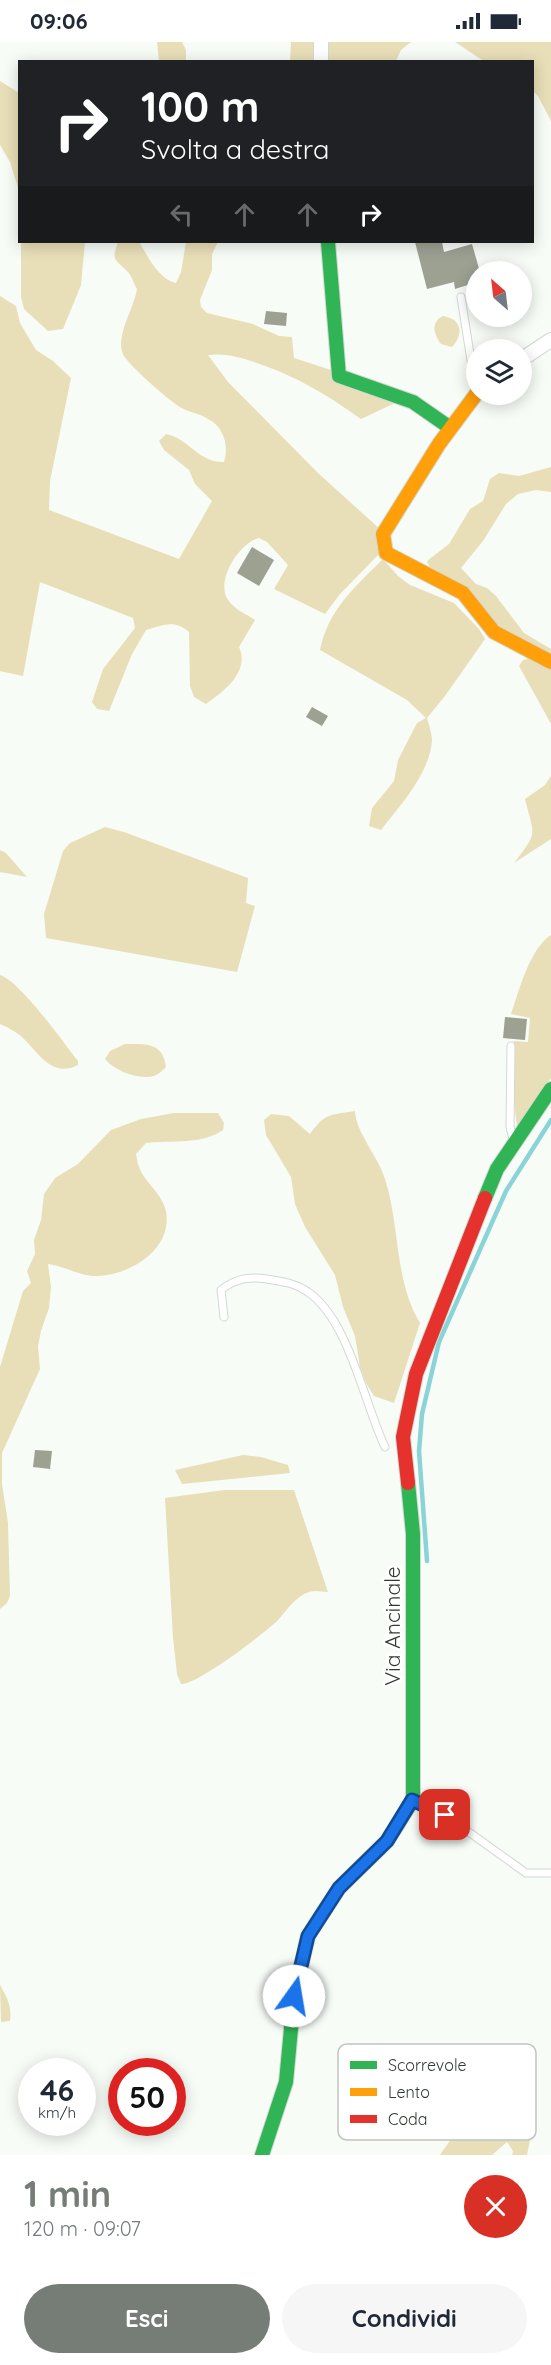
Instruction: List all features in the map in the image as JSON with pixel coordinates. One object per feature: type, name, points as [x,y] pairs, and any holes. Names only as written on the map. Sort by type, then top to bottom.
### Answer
[{"type":"main road","points":[[328,243],[339,376],[413,402],[448,427]]},
{"type":"main road","points":[[466,405],[448,427],[383,534],[386,553],[463,593],[494,632],[551,662]]},
{"type":"main road","name":"Via Ancinale","points":[[412,1800],[413,1534],[402,1437],[416,1374],[497,1169],[551,1089]]},
{"type":"main road","points":[[262,2155],[286,2082],[294,1996],[308,1936],[339,1888],[387,1841],[412,1800]]},
{"type":"street","points":[[321,42],[321,60]]},
{"type":"street","points":[[532,352],[551,340]]},
{"type":"lane","points":[[461,297],[468,339]]},
{"type":"lane","points":[[510,1046],[510,1127],[514,1144]]},
{"type":"lane","points":[[224,1317],[221,1290],[232,1281],[261,1277],[290,1282],[307,1291],[324,1306],[349,1350],[385,1447]]},
{"type":"lane","points":[[412,1800],[445,1815],[526,1873],[551,1873]]},
{"type":"shaded area","points":[[157,42],[182,42],[186,50],[186,60],[159,60]]},
{"type":"shaded area","points":[[291,42],[317,42],[318,60],[290,60]]},
{"type":"shaded area","points":[[324,42],[411,42],[401,50],[396,60],[323,60]]},
{"type":"shaded area","points":[[455,42],[551,42],[551,121],[534,92],[534,60],[482,60]]},
{"type":"shaded area","points":[[0,81],[18,92],[18,188],[10,162],[0,145]]},
{"type":"shaded area","points":[[21,243],[85,243],[81,285],[63,329],[48,331],[24,309],[21,297]]},
{"type":"shaded area","points":[[118,243],[140,243],[159,272],[176,283],[181,272],[186,243],[218,243],[212,254],[212,270],[200,300],[201,307],[207,313],[253,324],[279,336],[292,337],[294,358],[334,371],[395,403],[361,419],[323,394],[284,373],[237,357],[208,355],[228,382],[318,473],[381,530],[379,554],[340,594],[325,614],[274,589],[288,565],[267,542],[259,538],[244,547],[227,573],[225,592],[233,606],[255,620],[239,647],[242,656],[241,664],[234,680],[206,704],[194,697],[190,686],[189,632],[174,624],[169,624],[146,630],[132,654],[109,711],[97,709],[92,702],[103,669],[135,628],[133,618],[40,582],[23,676],[0,671],[0,296],[16,306],[20,323],[36,350],[53,361],[71,378],[50,481],[49,510],[179,559],[212,501],[195,484],[189,470],[164,450],[159,441],[166,434],[174,436],[207,459],[224,462],[225,443],[218,427],[204,417],[173,402],[138,372],[122,352],[122,337],[126,320],[137,289],[129,273],[115,259]]},
{"type":"shaded area","points":[[443,316],[454,320],[459,328],[458,337],[452,347],[441,344],[435,333],[436,322]]},
{"type":"shaded area","points":[[551,467],[551,492],[536,490],[518,494],[506,504],[483,541],[461,568],[476,584],[487,588],[496,596],[524,633],[551,649],[551,655],[508,633],[430,568],[427,561],[449,544],[470,509],[483,501],[490,479],[499,473],[519,476]]},
{"type":"shaded area","points":[[383,559],[398,576],[410,585],[454,603],[479,629],[485,639],[427,718],[432,741],[430,754],[420,778],[381,830],[369,826],[372,808],[394,781],[398,760],[417,723],[426,718],[407,700],[320,650],[329,623],[336,611]]},
{"type":"shaded area","points":[[535,657],[551,665],[551,724],[519,666],[523,660]]},
{"type":"shaded area","points":[[551,776],[551,839],[514,863],[528,845],[532,833],[525,799],[545,785]]},
{"type":"shaded area","points":[[105,827],[248,878],[246,903],[255,906],[237,972],[46,938],[44,914],[63,851],[70,843]]},
{"type":"shaded area","points":[[0,850],[6,853],[27,877],[0,872]]},
{"type":"shaded area","points":[[551,935],[551,1078],[517,1127],[513,1093],[514,1041],[528,1042],[530,1018],[511,1014],[531,960]]},
{"type":"shaded area","points":[[0,975],[19,988],[30,1000],[78,1061],[78,1065],[61,1069],[54,1067],[19,1034],[0,1024]]},
{"type":"shaded area","points":[[125,1044],[152,1046],[161,1053],[166,1067],[156,1075],[148,1077],[134,1076],[121,1071],[105,1059],[110,1051]]},
{"type":"shaded area","points":[[355,1111],[359,1128],[385,1179],[390,1197],[401,1271],[420,1323],[394,1403],[374,1396],[366,1383],[360,1367],[355,1336],[343,1307],[335,1275],[305,1227],[295,1204],[291,1177],[266,1135],[264,1120],[271,1114],[289,1116],[310,1134],[320,1122],[329,1116]]},
{"type":"shaded area","points":[[174,1113],[218,1113],[224,1123],[223,1130],[215,1135],[196,1140],[146,1143],[136,1154],[142,1173],[161,1199],[166,1211],[163,1237],[156,1248],[136,1265],[123,1271],[97,1276],[48,1264],[51,1287],[49,1308],[38,1346],[40,1369],[2,1453],[2,1484],[8,1523],[10,1596],[7,1603],[0,1609],[0,1367],[23,1291],[31,1283],[27,1271],[35,1254],[34,1240],[41,1220],[44,1194],[55,1178],[78,1164],[111,1130],[141,1119]]},
{"type":"shaded area","points":[[243,1455],[261,1457],[288,1465],[290,1473],[182,1484],[175,1470]]},
{"type":"shaded area","points":[[224,1490],[294,1490],[328,1592],[311,1591],[304,1594],[260,1636],[215,1668],[181,1684],[177,1674],[173,1638],[165,1498]]},
{"type":"shaded area","points":[[0,1985],[8,2002],[10,2021],[1,2022]]},
{"type":"shaded area","points":[[451,2140],[530,2140],[527,2155],[512,2155],[513,2151],[507,2142],[492,2155],[440,2155]]},
{"type":"building","points":[[415,243],[442,243],[444,252],[472,244],[477,261],[466,261],[466,286],[455,289],[454,282],[427,289]]},
{"type":"building","points":[[266,311],[287,313],[286,326],[264,324]]},
{"type":"building","points":[[252,547],[274,560],[259,586],[237,573]]},
{"type":"building","points":[[312,707],[328,716],[322,726],[306,717]]},
{"type":"building","points":[[505,1017],[527,1019],[525,1040],[503,1038]]},
{"type":"building","points":[[35,1450],[52,1451],[50,1469],[33,1467]]},
{"type":"waterway","points":[[427,1561],[419,1451],[422,1414],[439,1342],[506,1191],[551,1120]]},
{"type":"traffic: fast","points":[[328,243],[339,376],[413,402],[449,427]]},
{"type":"traffic: fast","points":[[485,1198],[497,1169],[551,1089]]},
{"type":"traffic: fast","points":[[262,2155],[286,2082],[294,1997],[308,1936],[339,1888],[387,1841],[413,1800],[413,1534],[408,1483]]},
{"type":"traffic: slow","points":[[468,405],[439,444],[383,534],[386,553],[463,593],[494,632],[551,662]]},
{"type":"traffic: jam","points":[[408,1483],[403,1437],[416,1374],[485,1198]]},
{"type":"route","points":[[294,1996],[308,1936],[339,1888],[387,1841],[412,1800],[445,1815]]}]
